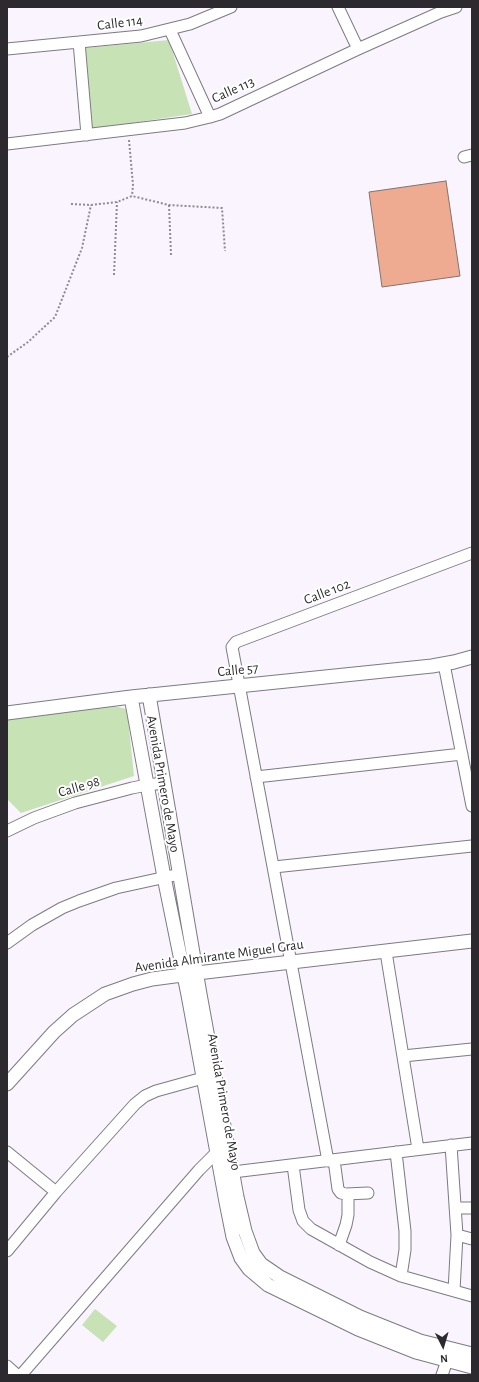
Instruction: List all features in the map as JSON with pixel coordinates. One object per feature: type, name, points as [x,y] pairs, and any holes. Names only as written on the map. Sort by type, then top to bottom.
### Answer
[{"type":"street","name":"Calle 114","points":[[7,49],[126,38],[170,30],[202,20],[231,7]]},
{"type":"street","points":[[338,7],[358,48]]},
{"type":"street","name":"Calle 113","points":[[7,144],[184,123],[220,114],[358,48],[456,7]]},
{"type":"street","points":[[170,30],[210,117]]},
{"type":"street","points":[[79,42],[87,135]]},
{"type":"street","name":"Calle 102","points":[[348,1194],[343,1194],[339,1191],[331,1161],[232,650],[233,645],[236,642],[472,554]]},
{"type":"street","name":"Calle 57","points":[[7,713],[131,697],[239,687],[444,664],[472,657]]},
{"type":"street","points":[[444,664],[472,806]]},
{"type":"street","name":"Avenida Primero de Mayo","points":[[149,695],[241,1217],[247,1239],[253,1253],[261,1264],[280,1277],[376,1324],[420,1341],[472,1367]]},
{"type":"street","name":"Avenida Primero de Mayo","points":[[131,697],[217,1152],[235,1240],[241,1258],[254,1274],[278,1291],[358,1329],[402,1347],[449,1355],[472,1354]]},
{"type":"street","points":[[256,777],[462,754]]},
{"type":"street","name":"Calle 98","points":[[7,831],[34,818],[68,806],[148,785],[164,783]]},
{"type":"street","points":[[274,867],[472,846]]},
{"type":"street","points":[[7,943],[32,924],[79,901],[116,888],[180,874]]},
{"type":"street","name":"Avenida Almirante Miguel Grau","points":[[7,1084],[54,1032],[69,1018],[93,1001],[118,988],[183,974],[472,942]]},
{"type":"street","points":[[386,952],[418,1149]]},
{"type":"street","points":[[403,1056],[472,1049]]},
{"type":"street","points":[[7,1251],[56,1192],[135,1104],[145,1096],[156,1091],[204,1078]]},
{"type":"street","points":[[233,1172],[472,1143]]},
{"type":"street","points":[[451,1145],[457,1235],[454,1291]]},
{"type":"street","points":[[7,1152],[56,1192]]},
{"type":"street","points":[[21,1375],[194,1176],[217,1152]]},
{"type":"street","points":[[396,1152],[405,1231],[405,1250],[401,1276]]},
{"type":"street","points":[[293,1165],[297,1204],[303,1221],[311,1229],[370,1262],[401,1276],[472,1296]]},
{"type":"street","points":[[339,1245],[345,1231],[348,1215],[348,1194],[368,1193]]},
{"type":"street","points":[[455,1208],[472,1208]]},
{"type":"street","points":[[457,1235],[472,1239]]},
{"type":"street","points":[[442,1375],[449,1355]]},
{"type":"street","points":[[7,1366],[17,1375]]},
{"type":"path","points":[[128,130],[133,185],[132,196]]},
{"type":"path","points":[[71,204],[91,205],[117,202],[132,196],[168,205],[222,208],[225,251]]},
{"type":"path","points":[[114,275],[117,202]]},
{"type":"path","points":[[7,357],[28,342],[55,317],[82,248],[91,205]]},
{"type":"path","points":[[168,205],[171,255]]},
{"type":"green space","points":[[169,40],[192,114],[91,129],[85,48]]},
{"type":"green space","points":[[110,705],[127,709],[134,776],[21,813],[7,799],[7,718]]},
{"type":"green space","points":[[95,1309],[117,1326],[103,1342],[82,1325]]},
{"type":"building","points":[[446,181],[460,276],[382,287],[369,192]]}]
